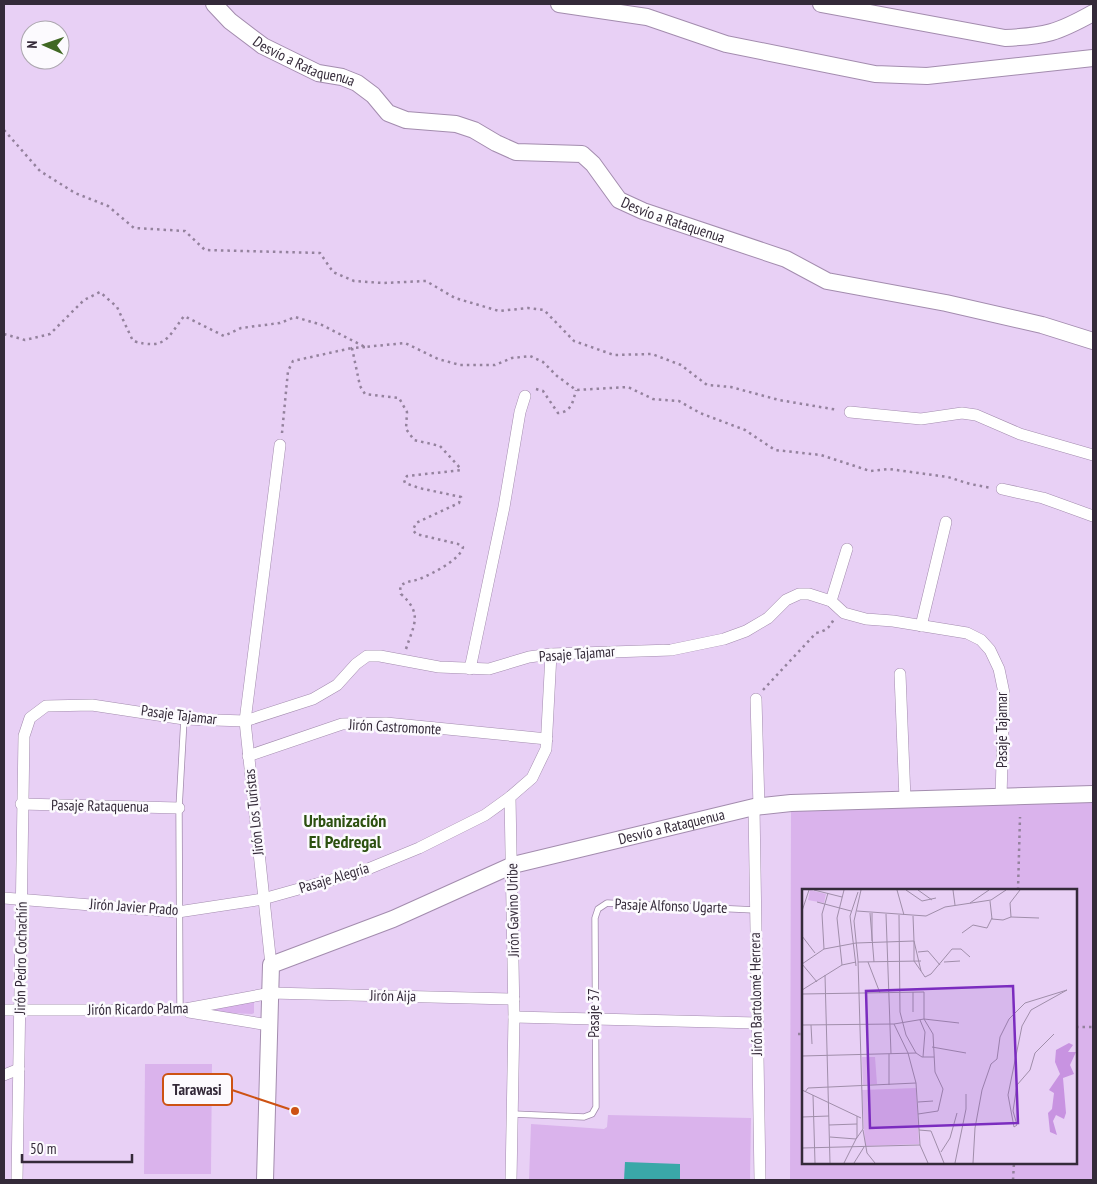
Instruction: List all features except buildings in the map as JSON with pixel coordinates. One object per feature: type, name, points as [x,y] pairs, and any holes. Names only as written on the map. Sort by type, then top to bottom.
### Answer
[{"type":"street","name":"Desvío a Rataquenua","points":[[214,4],[230,21],[263,46],[318,73],[342,77],[357,83],[373,95],[388,113],[406,120],[456,124],[474,130],[516,152],[582,154],[594,164],[620,200],[643,211],[786,259],[827,281],[946,303],[1042,325],[1093,340]]},
{"type":"street","points":[[559,4],[646,17],[726,44],[875,74],[927,76],[1093,58]]},
{"type":"street","points":[[821,4],[920,24],[1005,38],[1035,36],[1056,32],[1093,12]]},
{"type":"street","points":[[470,668],[504,507],[520,412],[526,396]]},
{"type":"street","points":[[850,412],[921,419],[962,413],[976,415],[1020,434],[1093,455]]},
{"type":"street","name":"Jirón Los Turistas","points":[[265,1180],[271,965],[245,721],[280,445]]},
{"type":"street","points":[[1002,489],[1043,498],[1093,516]]},
{"type":"street","points":[[921,626],[946,522]]},
{"type":"street","points":[[835,605],[847,549]]},
{"type":"street","name":"Pasaje Tajamar","points":[[24,736],[30,718],[46,706],[92,705],[184,719],[245,721],[313,699],[337,685],[356,664],[367,656],[380,656],[402,662],[489,669],[529,657],[551,654],[671,650],[724,639],[746,631],[768,618],[786,600],[799,594],[819,596],[835,605],[844,613],[866,619],[967,633],[981,640],[990,650],[999,669],[1004,693],[1002,797]]},
{"type":"street","points":[[510,797],[532,778],[546,749],[551,654]]},
{"type":"street","points":[[900,674],[905,800]]},
{"type":"street","name":"Jirón Bartolomé Herrera","points":[[756,699],[757,807],[755,910],[760,1180]]},
{"type":"street","name":"Jirón Castromonte","points":[[248,756],[342,724],[386,723],[547,739]]},
{"type":"street","name":"Jirón Pedro Cochachín","points":[[18,1180],[22,898],[21,804],[24,736]]},
{"type":"street","name":"Desvío a Rataquenua","points":[[271,965],[394,919],[513,865],[757,807],[791,803],[1093,794]]},
{"type":"street","name":"Jirón Gavino Uribe","points":[[510,797],[513,865],[514,999],[511,1180]]},
{"type":"street","name":"Pasaje Alegría","points":[[263,899],[363,871],[419,848],[485,815],[510,797]]},
{"type":"street","name":"Pasaje Rataquenua","points":[[21,804],[179,808]]},
{"type":"street","name":"Jirón Javier Prado","points":[[4,898],[178,912],[263,899]]},
{"type":"street","name":"Jirón Aija","points":[[271,993],[514,999]]},
{"type":"street","name":"Jirón Ricardo Palma","points":[[4,1010],[180,1010],[271,993]]},
{"type":"street","points":[[180,1010],[269,1025]]},
{"type":"street","points":[[514,1017],[757,1023]]},
{"type":"street","points":[[4,1075],[19,1069]]},
{"type":"lane","points":[[180,1010],[178,912],[179,808],[184,719]]},
{"type":"lane","name":"Pasaje Alfonso Ugarte","points":[[595,918],[598,909],[607,903],[755,910]]},
{"type":"lane","name":"Pasaje 37","points":[[513,1114],[584,1117],[592,1114],[596,1107],[594,1020],[595,918]]},
{"type":"path","points":[[4,130],[40,171],[75,193],[108,206],[134,228],[185,231],[205,250],[320,253],[333,272],[354,282],[426,281],[455,298],[500,311],[528,308],[544,310],[574,341],[614,355],[652,354],[681,365],[708,385],[731,387],[779,400],[850,412]]},
{"type":"path","points":[[4,334],[25,340],[50,334],[84,300],[100,292],[117,307],[134,341],[151,346],[165,341],[184,316],[224,336],[241,328],[280,323],[296,317],[322,324],[365,347]]},
{"type":"path","points":[[280,445],[288,371],[293,361],[352,348],[405,343],[438,359],[460,365],[495,365],[512,358],[530,356],[543,362],[557,376],[576,390],[628,387],[653,399],[679,401],[700,413],[745,430],[775,450],[821,455],[870,471],[889,469],[948,477],[970,484],[1002,489]]},
{"type":"path","points":[[352,348],[360,386],[365,394],[399,398],[407,412],[406,430],[414,440],[440,446],[462,470],[407,476],[404,480],[405,483],[418,488],[461,497],[459,503],[416,523],[413,530],[416,534],[458,544],[463,548],[458,556],[439,569],[420,579],[406,580],[400,586],[401,594],[410,602],[416,616],[415,628],[402,662]]},
{"type":"path","points":[[526,396],[535,388],[543,392],[558,413],[565,413],[570,409],[576,390]]},
{"type":"path","points":[[756,699],[816,634],[825,632],[830,627],[835,605]]},
{"type":"path","points":[[1018,889],[1020,818]]},
{"type":"path","points":[[1077,1027],[1093,1027]]},
{"type":"path","points":[[1013,1180],[1014,1164]]},
{"type":"shaded area","points":[[1093,800],[1093,1180],[790,1180],[791,807]]},
{"type":"shaded area","points":[[254,1000],[254,1013],[252,1014],[207,1012],[207,1007]]},
{"type":"shaded area","points":[[145,1064],[212,1064],[211,1174],[144,1174]]},
{"type":"shaded area","points":[[608,1115],[751,1118],[750,1180],[529,1180],[531,1124],[604,1129],[607,1127]]},
{"type":"shaded area","points":[[625,1162],[680,1164],[680,1180],[624,1180]]},
{"type":"place","name":"Tarawasi","points":[[295,1111]]},
{"type":"district","name":"Urbanización El Pedregal","points":[[345,831]]}]
